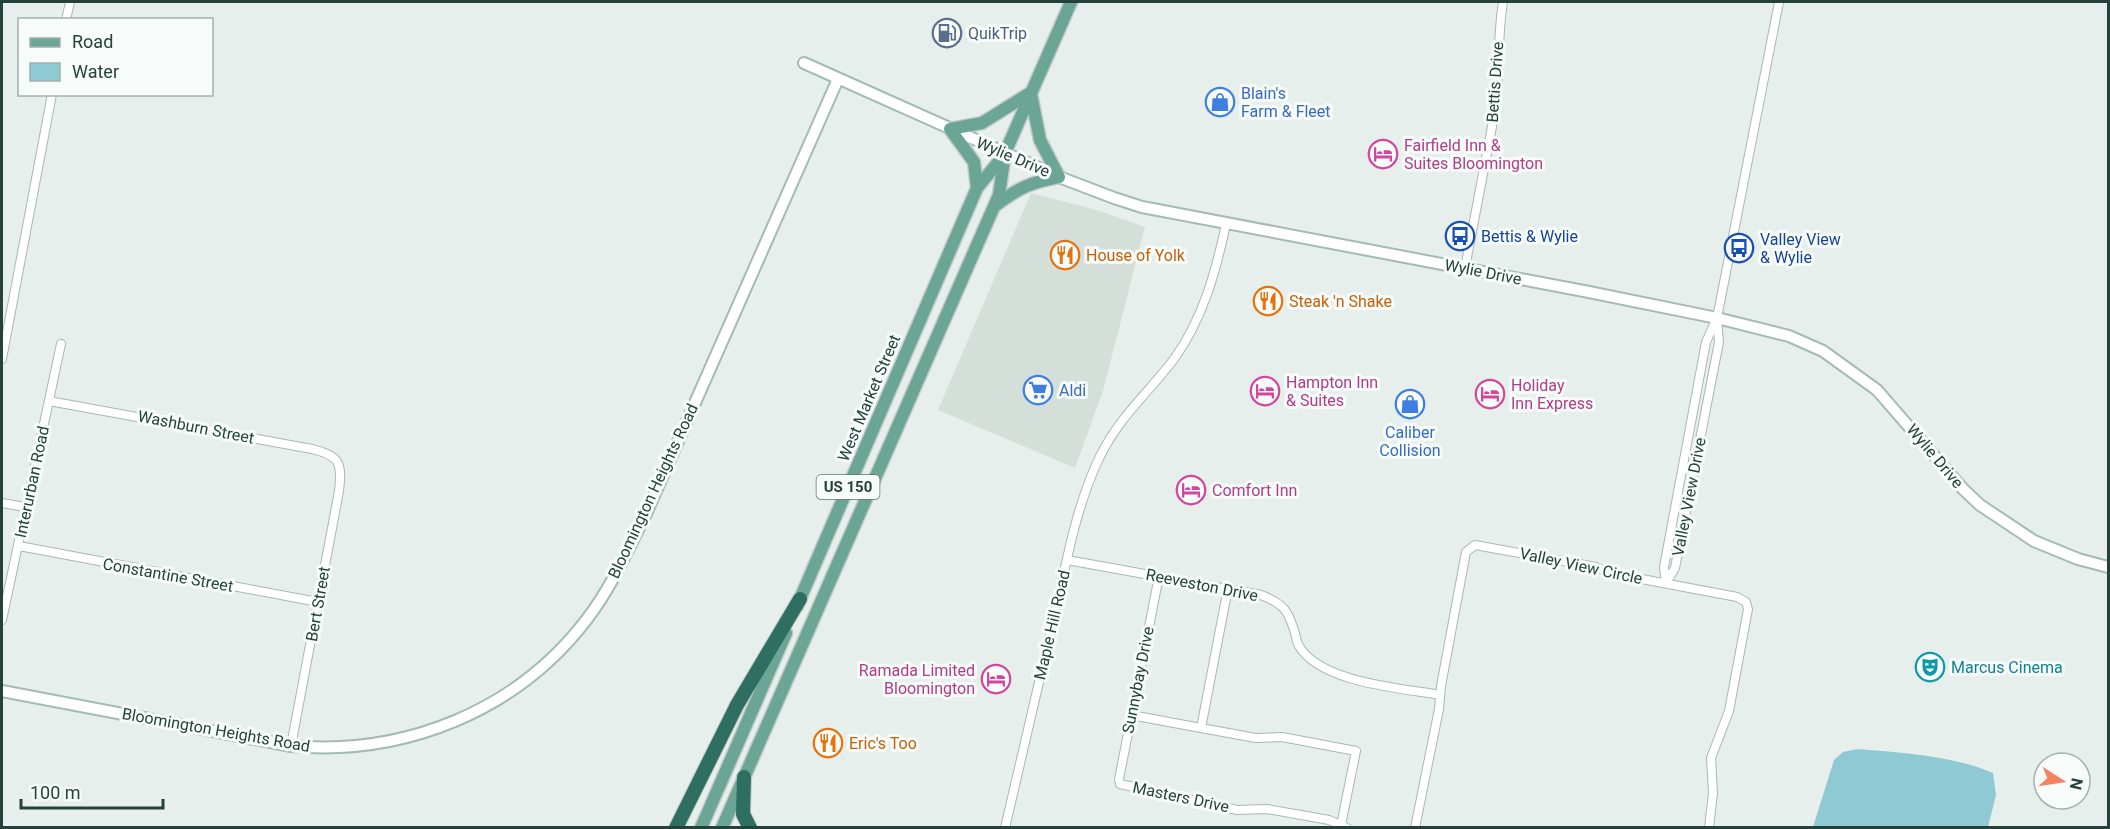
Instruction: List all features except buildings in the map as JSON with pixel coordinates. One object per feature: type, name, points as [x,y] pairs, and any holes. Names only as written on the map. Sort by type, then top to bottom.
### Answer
[{"type":"highway","points":[[676,828],[737,705],[800,599]]},
{"type":"highway","points":[[744,777],[743,814],[750,828]]},
{"type":"main road","name":"West Market Street","points":[[701,828],[977,188],[1005,153],[1071,2]]},
{"type":"main road","name":"Wylie Drive","points":[[804,63],[1059,177],[1142,207],[1717,318],[1769,329],[1789,336],[1823,351],[1853,371],[1882,395],[1957,483],[1980,506],[2034,541],[2078,559],[2109,567]]},
{"type":"main road","name":"Bloomington Heights Road","points":[[2,691],[291,746],[313,748],[368,746],[393,742],[452,724],[497,701],[525,681],[544,666],[586,621],[614,579],[645,516],[837,79]]},
{"type":"main road","points":[[977,188],[974,162],[950,129],[982,123],[1031,93],[1040,140],[1059,177],[1026,184],[994,206]]},
{"type":"main road","name":"West Market Street","points":[[722,828],[999,195],[1005,153]]},
{"type":"street","points":[[66,18],[70,2]]},
{"type":"street","name":"Bettis Drive","points":[[1465,268],[1498,91],[1498,40],[1503,2]]},
{"type":"street","name":"Valley View Drive","points":[[1666,584],[1664,567],[1706,342],[1717,318],[1779,2]]},
{"type":"street","points":[[2,359],[52,96]]},
{"type":"street","name":"Maple Hill Road","points":[[1005,828],[1067,560],[1088,485],[1115,429],[1185,341],[1204,304],[1214,276],[1226,224]]},
{"type":"street","name":"Valley View Drive","points":[[1666,584],[1675,568],[1708,400],[1719,342],[1717,318]]},
{"type":"street","name":"Interurban Road","points":[[2,620],[61,344]]},
{"type":"street","name":"Washburn Street","points":[[49,401],[312,449],[333,456],[338,462]]},
{"type":"street","name":"Bert Street","points":[[291,746],[339,491],[341,472],[338,462]]},
{"type":"street","points":[[2,503],[25,507]]},
{"type":"street","name":"Valley View Circle","points":[[1415,828],[1431,755],[1466,552],[1475,545],[1596,567],[1610,573],[1737,597],[1746,602],[1748,609],[1729,711],[1711,758],[1713,793],[1709,828]]},
{"type":"street","name":"Constantine Street","points":[[19,546],[318,602]]},
{"type":"street","name":"Reeveston Drive","points":[[1067,560],[1261,595],[1276,601],[1289,613],[1299,646],[1316,664],[1343,677],[1440,695]]},
{"type":"street","name":"Sunnybay Drive","points":[[1120,784],[1131,715],[1159,576]]},
{"type":"street","points":[[1202,728],[1228,588]]},
{"type":"street","points":[[1131,715],[1256,738],[1282,737],[1356,751],[1344,826]]},
{"type":"street","name":"Masters Drive","points":[[1120,784],[1237,810],[1268,808],[1329,820],[1344,826]]},
{"type":"shaded area","points":[[1031,193],[1100,211],[1145,227],[1103,391],[1075,468],[938,410]]},
{"type":"water","points":[[1858,749],[1960,762],[1993,773],[1996,795],[1988,827],[1813,827],[1834,760],[1843,752]]},
{"type":"place","name":"QuikTrip","points":[[947,33]]},
{"type":"place","name":"Blain's Farm & Fleet","points":[[1220,102]]},
{"type":"place","name":"Fairfield Inn & Suites Bloomington","points":[[1383,154]]},
{"type":"place","name":"Bettis & Wylie","points":[[1460,236]]},
{"type":"place","name":"Valley View & Wylie","points":[[1739,248]]},
{"type":"place","name":"House of Yolk","points":[[1065,255]]},
{"type":"place","name":"Steak 'n Shake","points":[[1268,301]]},
{"type":"place","name":"Aldi","points":[[1038,390]]},
{"type":"place","name":"Hampton Inn & Suites","points":[[1265,391]]},
{"type":"place","name":"Holiday Inn Express","points":[[1490,394]]},
{"type":"place","name":"Caliber Collision","points":[[1410,404]]},
{"type":"place","name":"Comfort Inn","points":[[1191,490]]},
{"type":"place","name":"Marcus Cinema","points":[[1930,667]]},
{"type":"place","name":"Ramada Limited Bloomington","points":[[996,679]]},
{"type":"place","name":"Eric's Too","points":[[828,743]]}]
